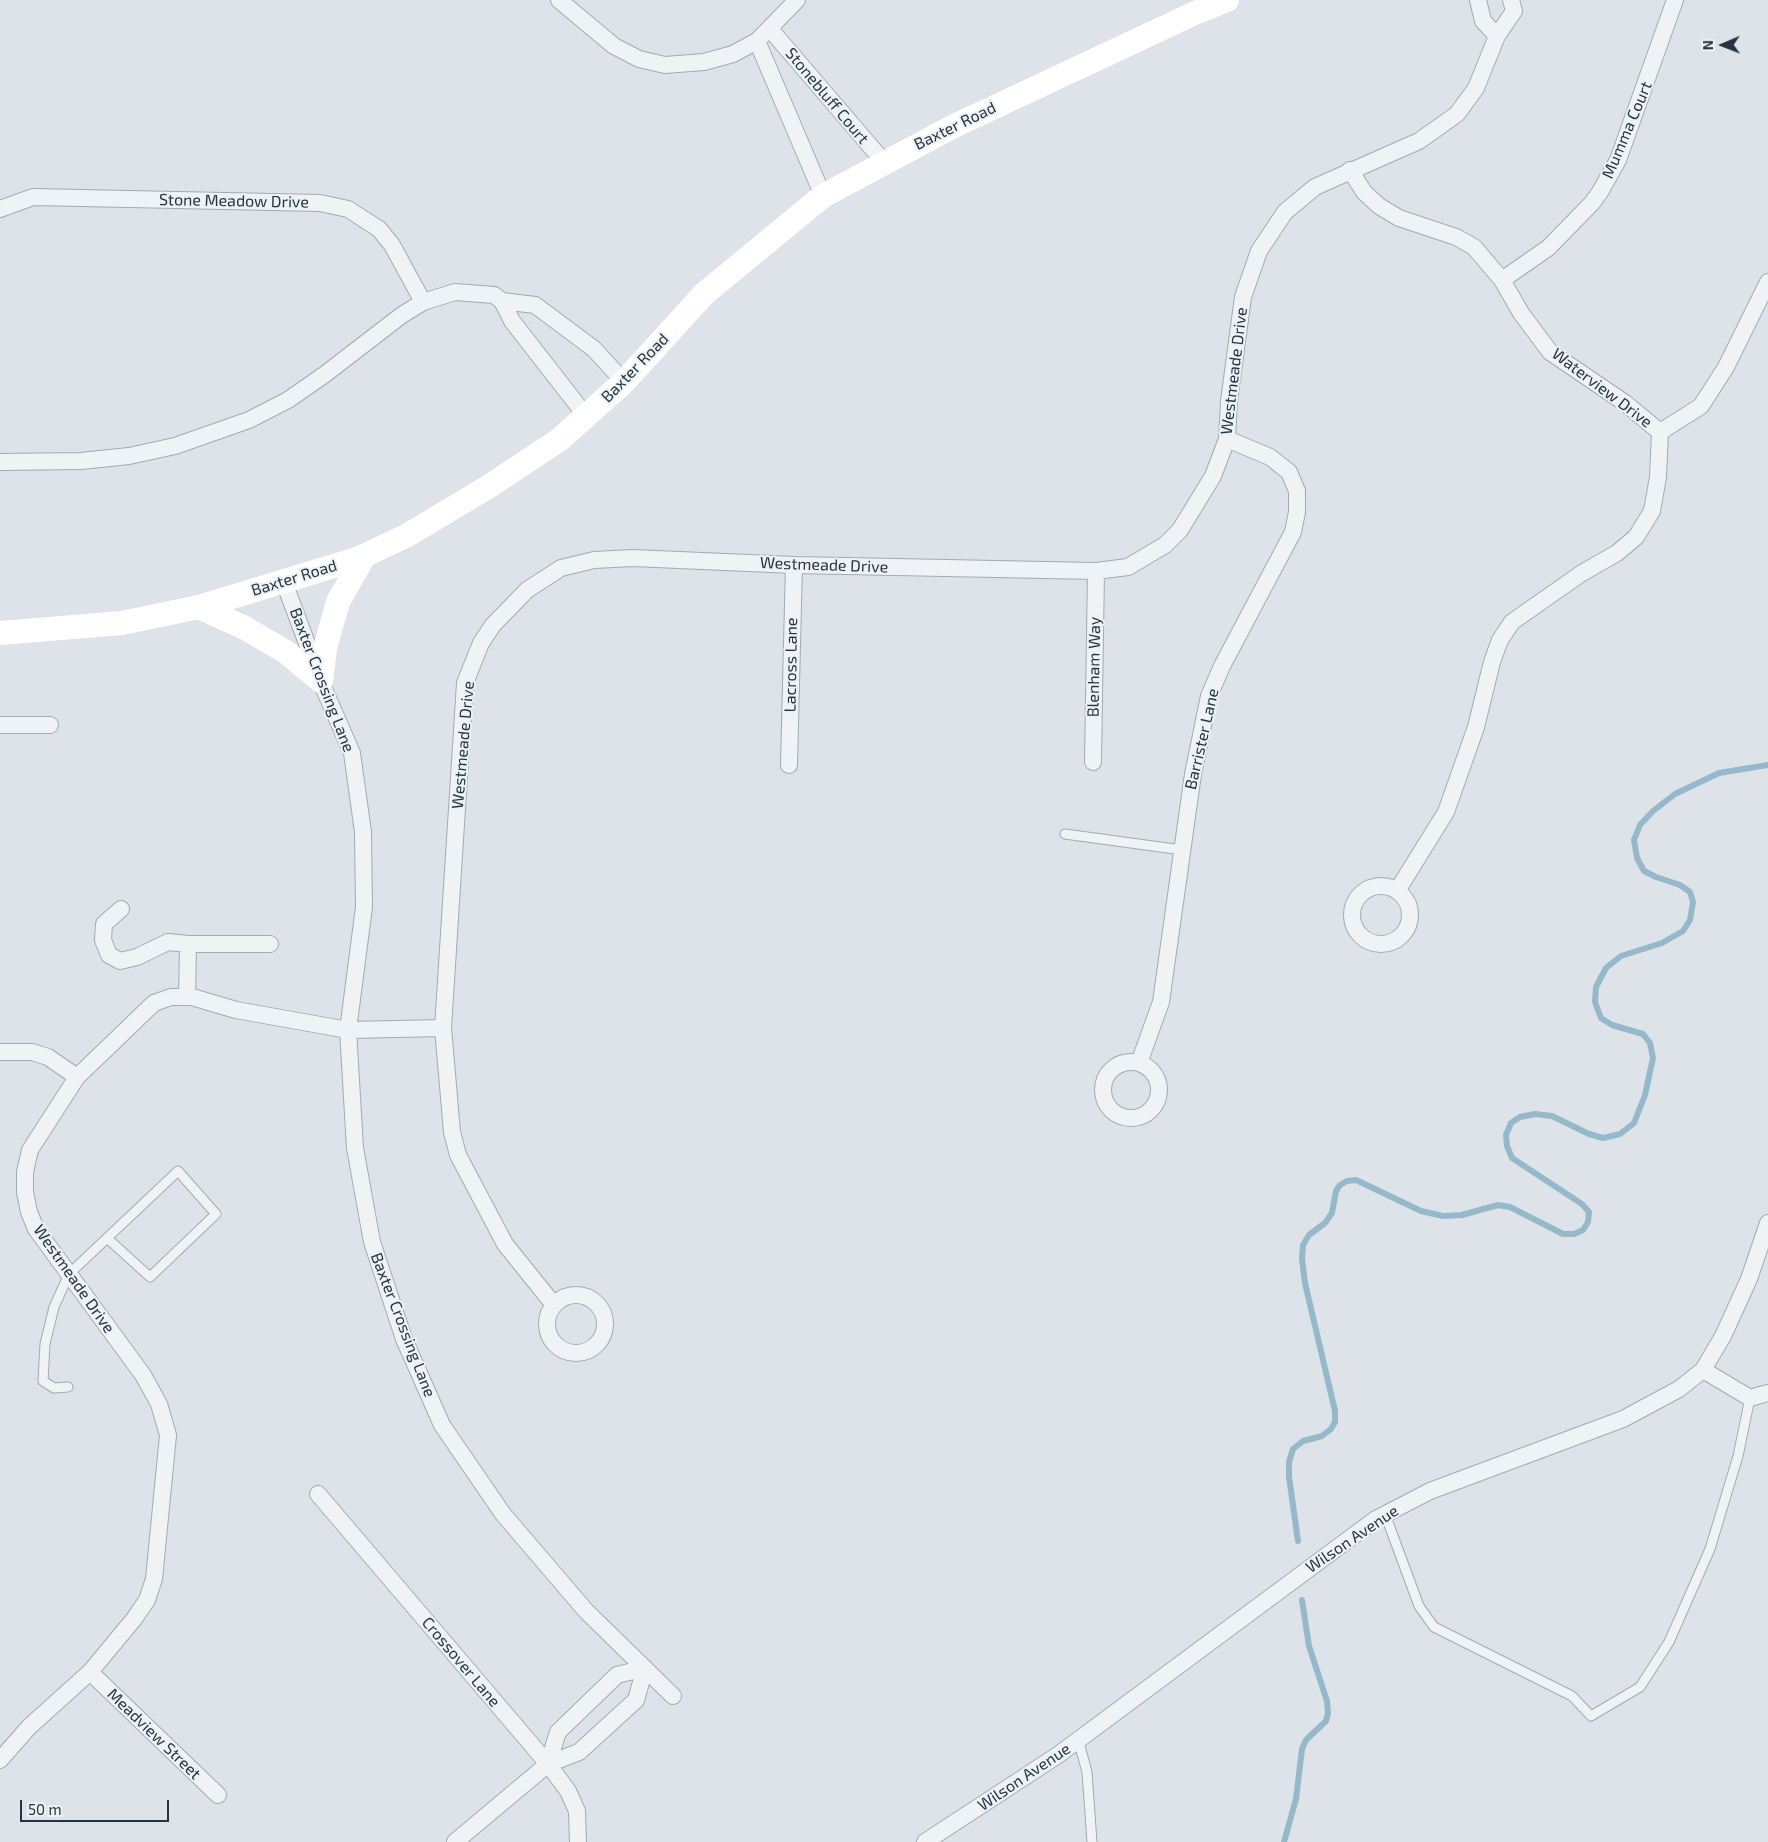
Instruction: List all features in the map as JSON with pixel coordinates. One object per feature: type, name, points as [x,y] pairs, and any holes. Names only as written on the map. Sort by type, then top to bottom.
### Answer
[{"type":"main road","name":"Baxter Road","points":[[0,633],[122,623],[199,607],[364,556],[406,536],[488,487],[559,440],[624,382],[704,294],[823,196],[962,121],[1227,0]]},
{"type":"main road","points":[[320,681],[325,648],[338,602],[364,556]]},
{"type":"main road","points":[[199,607],[245,628],[286,652],[320,681]]},
{"type":"street","points":[[559,0],[614,46],[639,59],[665,65],[704,62],[733,54],[757,41],[797,0]]},
{"type":"street","points":[[1478,0],[1483,21],[1497,36]]},
{"type":"street","name":"Westmeade Drive","points":[[0,1760],[29,1727],[90,1672],[134,1619],[146,1600],[154,1580],[168,1435],[159,1404],[143,1375],[36,1229],[29,1212],[25,1172],[30,1150],[77,1077],[154,1003],[171,998],[187,997],[236,1010],[348,1030],[443,1028],[465,683],[481,643],[493,625],[527,590],[561,568],[594,560],[633,558],[1096,572],[1128,567],[1165,545],[1180,530],[1213,476],[1227,439],[1229,401],[1243,297],[1259,250],[1285,212],[1315,187],[1419,141],[1457,114],[1476,88],[1497,36],[1514,11],[1511,0]]},
{"type":"street","name":"Mumma Court","points":[[1502,280],[1548,248],[1581,215],[1600,192],[1622,151],[1675,0]]},
{"type":"street","name":"Stonebluff Court","points":[[770,29],[884,162]]},
{"type":"street","name":"Stonebluff Court","points":[[757,41],[823,196]]},
{"type":"street","name":"Waterview Drive","points":[[1350,170],[1364,192],[1379,206],[1399,218],[1456,237],[1474,247],[1502,280],[1521,313],[1550,352],[1625,402],[1660,432]]},
{"type":"street","name":"Stone Meadow Drive","points":[[0,209],[33,197],[301,202],[330,205],[348,209],[379,229],[392,245],[423,302]]},
{"type":"street","points":[[1397,891],[1446,812],[1476,727],[1492,662],[1500,640],[1512,622],[1582,573],[1617,553],[1636,536],[1652,511],[1658,477],[1660,432],[1701,406],[1726,367],[1768,282]]},
{"type":"street","points":[[0,462],[81,462],[129,456],[175,446],[249,420],[288,400],[423,302],[455,292],[494,295],[502,301],[512,321],[586,416]]},
{"type":"street","points":[[502,301],[534,305],[594,349],[624,382]]},
{"type":"street","name":"Barrister Lane","points":[[1139,1063],[1161,1002],[1193,774],[1209,696],[1293,532],[1296,512],[1296,491],[1289,472],[1270,457],[1227,439]]},
{"type":"street","name":"Lacross Lane","points":[[789,765],[794,564]]},
{"type":"street","name":"Blenham Way","points":[[1093,762],[1096,572]]},
{"type":"street","name":"Baxter Crossing Lane","points":[[284,582],[320,681],[352,753],[363,832],[364,907],[348,1030],[354,1148],[372,1242],[404,1339],[442,1426],[510,1521],[586,1612],[673,1696]]},
{"type":"street","points":[[0,725],[50,725]]},
{"type":"street","points":[[121,909],[104,924],[103,940],[109,955],[120,961],[137,957],[168,942],[188,944],[270,944]]},
{"type":"street","points":[[187,997],[188,944]]},
{"type":"street","points":[[443,1028],[452,1132],[458,1156],[506,1244],[554,1305]]},
{"type":"street","points":[[0,1052],[32,1052],[48,1057],[77,1077]]},
{"type":"street","name":"Wilson Avenue","points":[[925,1842],[1014,1785],[1304,1571],[1385,1514],[1430,1491],[1468,1475],[1546,1449],[1624,1419],[1677,1391],[1702,1370],[1723,1336],[1749,1279],[1768,1223]]},
{"type":"street","points":[[1702,1370],[1750,1398],[1768,1393]]},
{"type":"street","name":"Crossover Lane","points":[[318,1494],[548,1764],[568,1791],[577,1811],[578,1842]]},
{"type":"street","points":[[456,1842],[548,1764],[579,1752],[636,1700],[644,1668],[617,1675],[558,1732],[548,1764]]},
{"type":"street","name":"Meadview Street","points":[[90,1672],[218,1795]]},
{"type":"lane","points":[[1065,834],[1182,850]]},
{"type":"lane","points":[[68,1387],[54,1388],[43,1381],[45,1344],[51,1316],[69,1274],[107,1238],[178,1171],[216,1214],[150,1277],[107,1238]]},
{"type":"lane","points":[[1385,1514],[1419,1606],[1434,1627],[1572,1696],[1591,1716],[1640,1687],[1670,1642],[1710,1549],[1738,1456],[1750,1398]]},
{"type":"lane","points":[[1078,1739],[1087,1772],[1092,1842]]},
{"type":"waterway","points":[[1298,1541],[1289,1477],[1289,1462],[1293,1449],[1303,1441],[1322,1436],[1331,1429],[1335,1422],[1335,1411],[1305,1283],[1302,1259],[1303,1245],[1309,1235],[1325,1223],[1332,1213],[1336,1191],[1340,1185],[1347,1181],[1356,1180],[1421,1211],[1443,1216],[1462,1215],[1498,1205],[1510,1207],[1563,1234],[1574,1234],[1583,1230],[1588,1222],[1589,1212],[1582,1204],[1512,1158],[1507,1146],[1506,1135],[1511,1123],[1520,1117],[1535,1114],[1552,1116],[1589,1134],[1603,1138],[1620,1134],[1634,1123],[1645,1095],[1653,1058],[1650,1043],[1643,1034],[1612,1025],[1601,1018],[1595,1002],[1596,987],[1606,968],[1621,956],[1662,943],[1683,931],[1690,920],[1693,902],[1690,892],[1680,885],[1644,871],[1637,858],[1634,840],[1640,825],[1653,811],[1675,794],[1719,773],[1768,765]]},
{"type":"waterway","points":[[1284,1842],[1296,1799],[1302,1749],[1306,1740],[1326,1721],[1328,1713],[1327,1701],[1309,1646],[1302,1600]]}]
